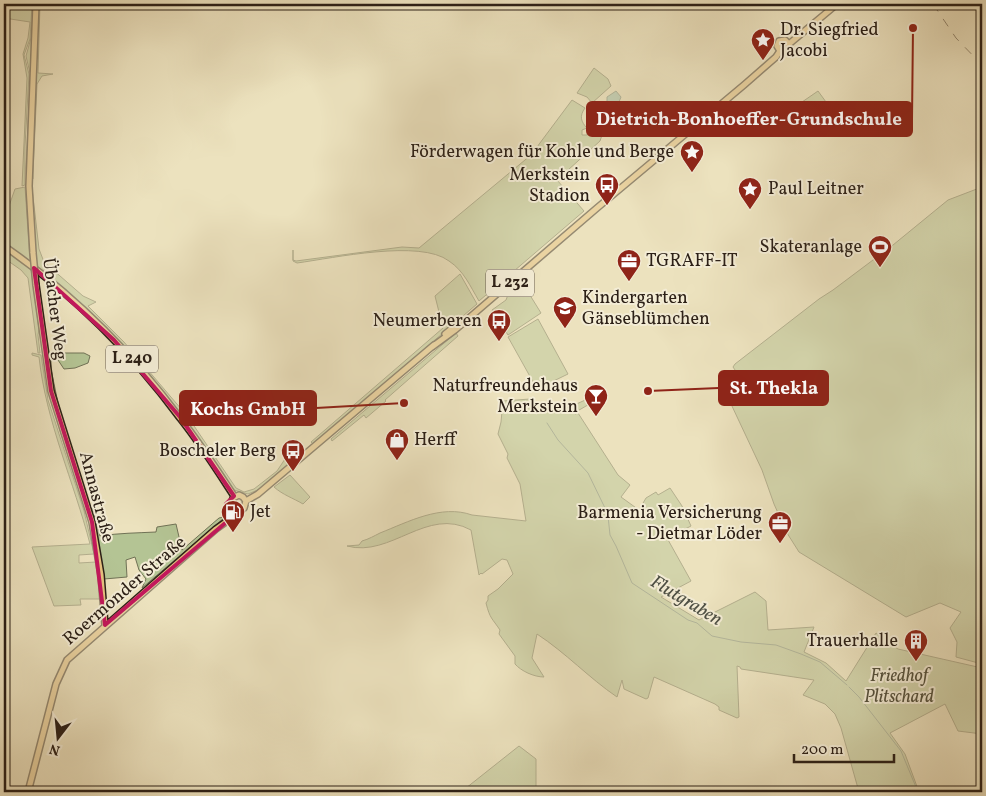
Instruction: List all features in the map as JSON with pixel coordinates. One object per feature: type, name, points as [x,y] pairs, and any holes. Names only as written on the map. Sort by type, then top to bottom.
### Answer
[{"type":"main road","name":"Übacher Weg","points":[[36,4],[29,177],[36,285],[49,378]]},
{"type":"main road","name":"L 232","points":[[246,501],[258,494],[432,347],[455,330],[587,216],[744,85],[780,51],[787,51],[789,44],[837,4]]},
{"type":"main road","name":"L 232","points":[[780,51],[777,46],[779,41],[785,40],[789,44]]},
{"type":"main road","name":"L 240","points":[[4,246],[37,270],[87,313],[137,364],[180,417],[234,496]]},
{"type":"main road","name":"Annastraße","points":[[49,378],[54,403],[92,522],[101,574],[105,625]]},
{"type":"main road","points":[[234,496],[241,496],[246,501],[243,510],[235,510],[231,504],[234,496]]},
{"type":"main road","name":"Roermonder Straße","points":[[28,792],[62,666],[70,656],[105,625],[230,519],[235,510]]},
{"type":"highlighted area","points":[[34,268],[114,340],[180,417],[234,496],[226,504],[235,510],[230,519],[105,625],[92,522],[51,391]]},
{"type":"green space","points":[[4,4],[32,4],[30,39],[24,55],[29,74],[25,185],[22,186],[27,78],[23,54],[30,22],[4,18]]},
{"type":"green space","points":[[33,4],[27,184],[30,73],[26,56],[31,38]]},
{"type":"green space","points":[[38,4],[40,4],[38,73],[53,74],[42,76],[37,84],[33,179],[31,180]]},
{"type":"green space","points":[[594,68],[608,79],[611,86],[592,103],[587,97],[577,93]]},
{"type":"green space","points":[[818,91],[826,102],[799,124],[789,111]]},
{"type":"green space","points":[[572,100],[585,108],[582,119],[587,128],[582,130],[582,135],[587,135],[588,129],[602,135],[600,141],[557,180],[584,211],[479,301],[459,269],[449,261],[436,255],[418,251],[354,254],[297,263],[293,260],[402,247],[419,248],[531,155]]},
{"type":"green space","points":[[25,187],[30,262],[39,329],[40,353],[38,353],[28,278],[21,270],[4,258],[4,214],[15,189]]},
{"type":"green space","points":[[982,187],[982,664],[956,657],[957,642],[950,628],[961,612],[940,603],[906,617],[799,552],[787,533],[762,470],[731,404],[748,389],[733,367],[735,364],[893,245],[948,200]]},
{"type":"green space","points":[[32,188],[39,249],[44,262],[83,296],[96,302],[88,306],[124,342],[188,417],[236,488],[244,492],[254,489],[277,471],[285,459],[292,459],[305,450],[260,489],[248,494],[234,490],[178,412],[133,357],[88,310],[37,267],[33,236]]},
{"type":"green space","points":[[460,274],[477,304],[313,444],[311,442],[443,328],[435,296]]},
{"type":"green space","points":[[520,280],[529,290],[528,292],[541,313],[508,335],[492,310],[506,300],[511,287]]},
{"type":"green space","points":[[538,319],[568,374],[537,389],[508,337]]},
{"type":"green space","points":[[456,333],[458,336],[386,401],[366,418],[364,415],[332,441],[331,439]]},
{"type":"green space","points":[[32,353],[41,355],[48,400],[84,511],[94,554],[79,555],[79,563],[96,562],[101,599],[80,599],[81,605],[54,606],[32,547],[90,544],[54,428],[48,405],[39,357],[32,355]]},
{"type":"green space","points":[[48,353],[84,353],[90,356],[88,363],[75,368],[64,369],[58,360],[51,360],[58,403],[54,399]]},
{"type":"green space","name":"Friedhof Plitschard","points":[[603,392],[605,395],[574,413],[578,413],[618,475],[630,485],[621,497],[639,510],[646,498],[656,492],[658,495],[670,488],[682,506],[691,526],[667,538],[691,581],[661,597],[699,620],[755,592],[766,601],[768,630],[814,627],[804,652],[826,663],[846,681],[876,633],[880,638],[898,649],[982,668],[982,734],[958,731],[945,704],[890,733],[905,754],[919,792],[859,792],[841,728],[835,714],[825,704],[803,695],[814,680],[741,669],[737,666],[739,717],[737,718],[719,710],[719,707],[715,704],[654,677],[648,698],[646,699],[624,689],[622,680],[617,697],[537,634],[532,658],[544,677],[532,675],[515,664],[515,656],[499,634],[500,630],[490,615],[486,603],[488,596],[513,574],[507,560],[502,559],[479,575],[471,530],[455,524],[439,524],[379,545],[363,548],[347,546],[359,545],[362,541],[380,533],[437,513],[460,512],[526,521],[520,484],[498,434],[503,401],[530,399],[535,408],[553,412]]},
{"type":"green space","points":[[290,475],[310,497],[303,504],[274,487]]},
{"type":"green space","points":[[91,508],[93,509],[100,536],[156,532],[157,527],[176,524],[182,550],[219,518],[224,517],[228,509],[224,518],[142,588],[146,579],[139,570],[135,557],[126,560],[127,577],[104,579]]},
{"type":"green space","points":[[519,746],[536,759],[536,792],[461,792]]},
{"type":"shaded area","points":[[616,91],[621,97],[619,102],[613,107],[609,107],[612,112],[605,117],[598,109],[598,106],[607,102],[607,97]]},
{"type":"waterway","name":"Flutgraben","points":[[547,423],[558,440],[588,473],[605,508]]},
{"type":"waterway","name":"Flutgraben","points":[[608,516],[610,535],[632,583],[688,620],[697,623],[712,636],[741,642],[776,645],[801,654],[820,662],[847,685]]},
{"type":"waterway","name":"Flutgraben","points":[[849,687],[901,751],[918,792]]},
{"type":"railway","points":[[933,4],[956,38],[982,65]]},
{"type":"place","name":"Dietrich-Bonhoeffer-Grundschule","points":[[913,28]]},
{"type":"place","name":"Dr. Siegfried Jacobi","points":[[763,61]]},
{"type":"place","name":"Förderwagen für Kohle und Berge","points":[[692,173]]},
{"type":"place","name":"Merkstein Stadion","points":[[607,206]]},
{"type":"place","name":"Paul Leitner","points":[[750,210]]},
{"type":"place","name":"Skateranlage","points":[[880,268]]},
{"type":"place","name":"TGRAFF-IT","points":[[629,282]]},
{"type":"place","name":"Kindergarten Gänseblümchen","points":[[565,329]]},
{"type":"place","name":"Neumerberen","points":[[499,342]]},
{"type":"place","name":"St. Thekla","points":[[648,391]]},
{"type":"place","name":"Kochs GmbH","points":[[404,403]]},
{"type":"place","name":"Naturfreundehaus Merkstein","points":[[596,417]]},
{"type":"place","name":"Herff","points":[[397,461]]},
{"type":"place","name":"Boscheler Berg","points":[[293,472]]},
{"type":"place","name":"Jet","points":[[233,533]]},
{"type":"place","name":"Barmenia Versicherung - Dietmar Löder","points":[[780,544]]},
{"type":"place","name":"Trauerhalle","points":[[916,662]]}]
